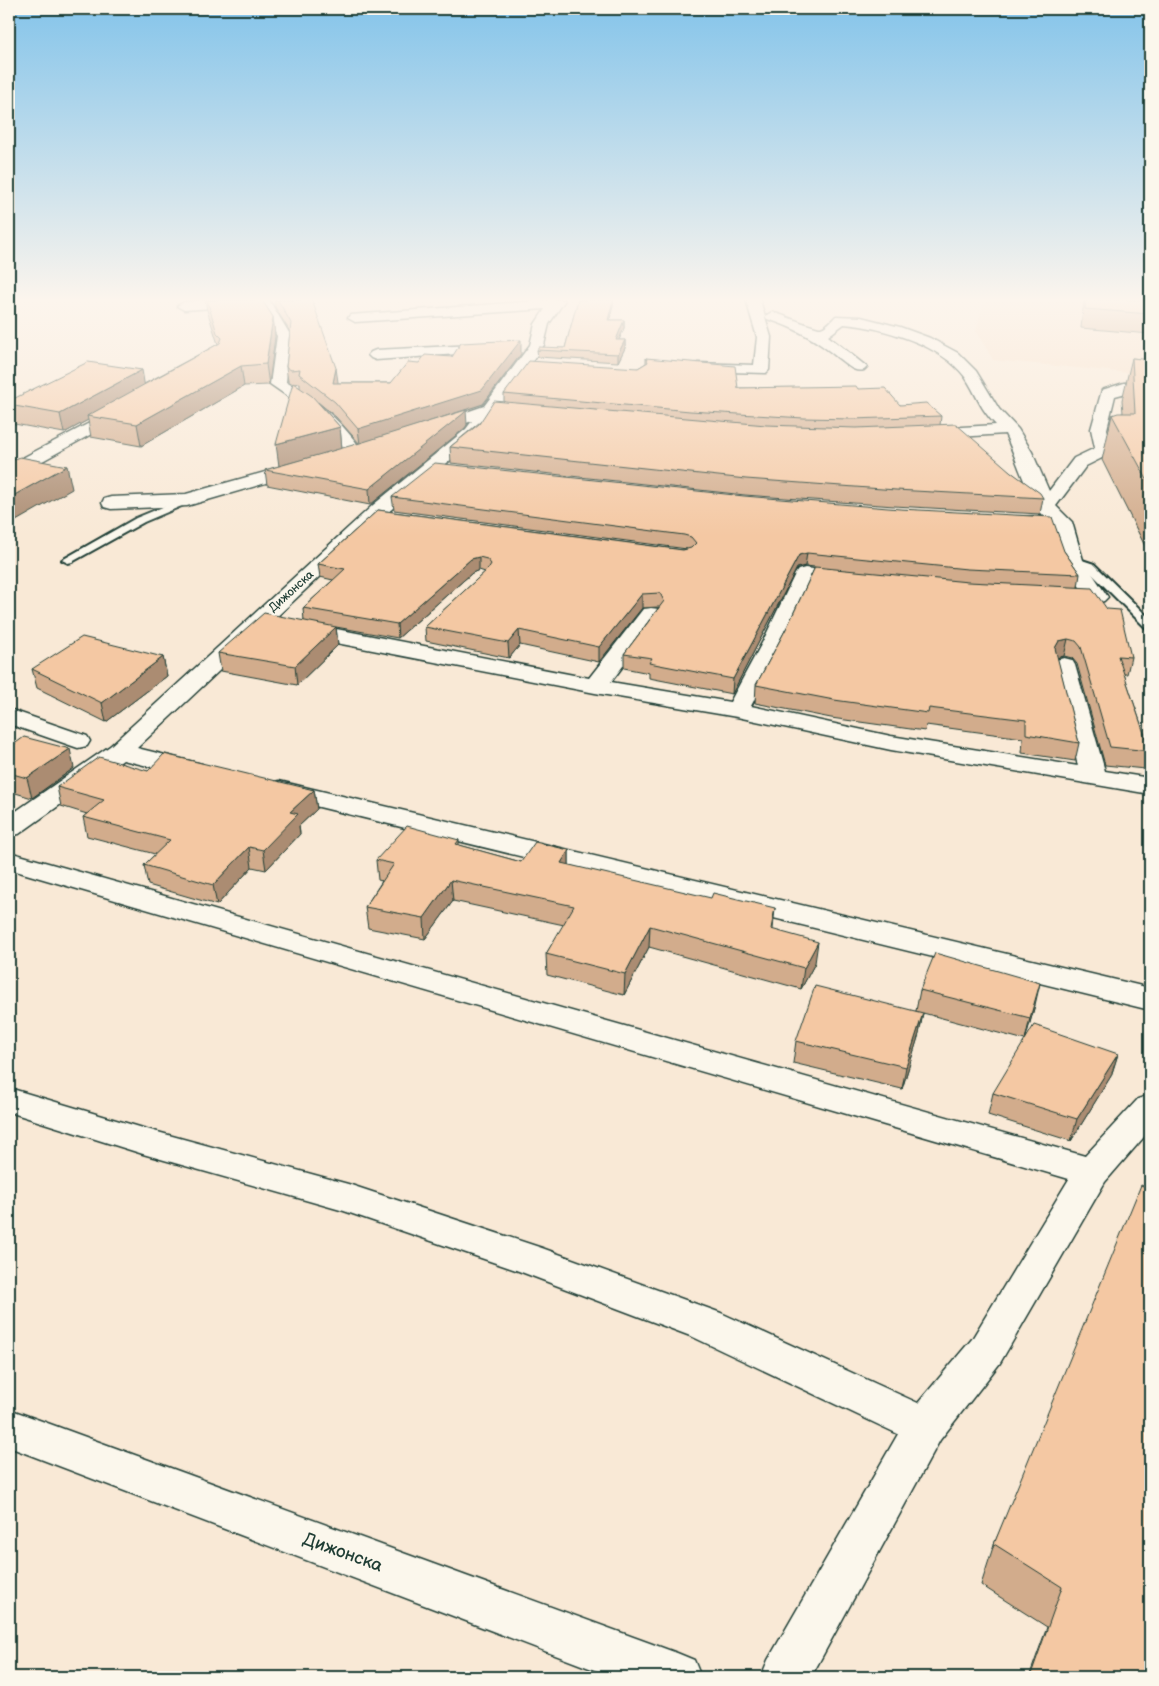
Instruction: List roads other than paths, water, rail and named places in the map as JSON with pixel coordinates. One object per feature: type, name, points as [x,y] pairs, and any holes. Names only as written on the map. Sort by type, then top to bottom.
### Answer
[{"type":"street","points":[[279,379],[278,384],[308,401],[340,431],[347,455],[374,447]]},
{"type":"street","name":"Дижонска","points":[[9,828],[119,751],[373,515],[472,433],[509,379]]},
{"type":"street","points":[[974,379],[992,412],[1010,429],[1023,452],[1046,507],[1062,522],[1073,560],[1097,597],[1078,596]]},
{"type":"street","points":[[1046,507],[1080,462],[1104,450],[1099,429],[1108,393],[1124,388],[1150,386]]},
{"type":"street","points":[[9,472],[133,404]]},
{"type":"street","points":[[412,436],[490,409],[538,413]]},
{"type":"street","points":[[911,434],[1010,429]]},
{"type":"street","points":[[111,503],[186,500],[314,464]]},
{"type":"street","points":[[431,467],[458,470]]},
{"type":"street","points":[[373,515],[396,518]]},
{"type":"street","points":[[1002,520],[1062,522]]},
{"type":"street","points":[[737,710],[774,641],[805,574],[871,581]]},
{"type":"street","points":[[595,686],[651,614]]},
{"type":"street","points":[[257,621],[410,641],[595,686],[737,710],[891,743],[1150,786]]},
{"type":"street","points":[[1064,665],[1094,777]]},
{"type":"street","points":[[9,716],[78,741]]},
{"type":"street","points":[[119,751],[216,774]]},
{"type":"street","points":[[254,784],[1150,999]]},
{"type":"street","points":[[9,860],[1092,1172]]},
{"type":"street","points":[[9,1100],[143,1141],[348,1198],[528,1259],[707,1325],[926,1426]]},
{"type":"street","points":[[785,1677],[926,1426],[986,1351],[1092,1172],[1150,1108]]},
{"type":"street","name":"Дижонска","points":[[9,1428],[677,1677]]},
{"type":"lane","points":[[68,560],[140,520],[186,500]]},
{"type":"lane","points":[[1073,560],[1090,566],[1150,625]]}]
